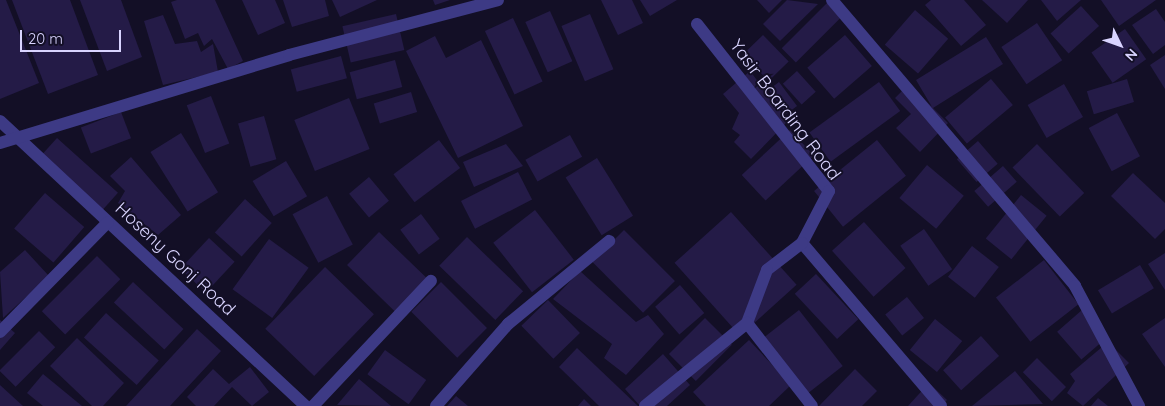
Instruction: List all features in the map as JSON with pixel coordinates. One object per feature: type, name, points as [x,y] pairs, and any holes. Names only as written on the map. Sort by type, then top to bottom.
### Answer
[{"type":"street","points":[[0,143],[289,55],[498,0]]},
{"type":"street","points":[[832,0],[1075,286],[1140,406]]},
{"type":"street","name":"Yasir Boarding Road","points":[[697,24],[829,191],[802,243]]},
{"type":"street","name":"Hoseny Gonj Road","points":[[0,121],[306,406]]},
{"type":"street","points":[[0,332],[108,222]]},
{"type":"street","points":[[436,406],[508,324],[609,241]]},
{"type":"street","points":[[645,406],[746,323],[767,270],[802,243],[941,406]]},
{"type":"street","points":[[313,406],[431,281]]},
{"type":"street","points":[[746,323],[812,406]]},
{"type":"building","points":[[0,0],[6,0],[39,83],[0,99]]},
{"type":"building","points":[[12,0],[70,0],[98,75],[48,94]]},
{"type":"building","points":[[80,0],[121,0],[142,57],[107,71]]},
{"type":"building","points":[[177,0],[215,0],[243,61],[228,69],[212,39],[204,46],[198,33],[185,39],[171,2]]},
{"type":"building","points":[[242,0],[275,0],[285,23],[258,35]]},
{"type":"building","points":[[283,0],[325,0],[329,16],[292,27]]},
{"type":"building","points":[[332,0],[377,0],[340,17]]},
{"type":"building","points":[[433,0],[450,0],[435,5]]},
{"type":"building","points":[[601,0],[632,0],[643,23],[618,35]]},
{"type":"building","points":[[640,0],[677,0],[650,16]]},
{"type":"building","points":[[757,0],[782,0],[769,13]]},
{"type":"building","points":[[787,0],[818,4],[780,41],[763,24]]},
{"type":"building","points":[[931,0],[964,0],[986,25],[961,46],[925,5]]},
{"type":"building","points":[[982,0],[1028,0],[1007,23]]},
{"type":"building","points":[[1041,0],[1081,0],[1057,21]]},
{"type":"building","points":[[1101,0],[1156,0],[1119,26]]},
{"type":"building","points":[[827,3],[841,17],[796,62],[782,48]]},
{"type":"building","points":[[1081,6],[1099,26],[1069,53],[1051,33]]},
{"type":"building","points":[[1156,9],[1165,22],[1165,45],[1153,54],[1132,25]]},
{"type":"building","points":[[915,10],[948,39],[918,74],[885,45]]},
{"type":"building","points":[[550,11],[572,61],[548,72],[525,22]]},
{"type":"building","points":[[396,14],[404,50],[351,62],[342,26]]},
{"type":"building","points":[[590,14],[613,69],[585,81],[561,26]]},
{"type":"building","points":[[163,15],[175,44],[197,41],[201,52],[213,44],[218,72],[163,85],[144,21]]},
{"type":"building","points":[[513,18],[543,81],[514,95],[485,31]]},
{"type":"building","points":[[1037,23],[1062,60],[1027,84],[1001,47]]},
{"type":"building","points":[[1125,29],[1146,59],[1113,83],[1091,53]]},
{"type":"building","points":[[763,35],[789,62],[769,81],[743,54]]},
{"type":"building","points":[[845,35],[872,66],[834,99],[807,68]]},
{"type":"building","points":[[435,36],[446,58],[481,40],[523,126],[458,158],[406,51]]},
{"type":"building","points":[[986,37],[1003,64],[933,108],[948,123],[920,152],[896,128],[911,114],[895,98],[909,84],[932,107],[916,80]]},
{"type":"building","points":[[1165,55],[1165,89],[1150,65]]},
{"type":"building","points":[[341,56],[347,78],[297,92],[291,69]]},
{"type":"building","points":[[395,60],[402,87],[357,99],[350,72]]},
{"type":"building","points":[[750,71],[788,121],[751,159],[734,142],[740,135],[732,129],[739,113],[723,94]]},
{"type":"building","points":[[797,71],[816,92],[802,105],[783,84]]},
{"type":"building","points":[[991,79],[1013,105],[967,144],[945,118]]},
{"type":"building","points":[[1127,79],[1134,102],[1094,114],[1087,91]]},
{"type":"building","points":[[779,82],[797,106],[787,114],[769,90]]},
{"type":"building","points":[[879,82],[900,111],[831,162],[809,133]]},
{"type":"building","points":[[1064,84],[1083,117],[1047,138],[1028,105]]},
{"type":"building","points":[[411,92],[417,112],[380,123],[374,103]]},
{"type":"building","points":[[211,96],[229,144],[205,153],[187,105]]},
{"type":"building","points":[[349,98],[370,149],[315,171],[294,120]]},
{"type":"building","points":[[121,112],[131,138],[91,154],[81,127]]},
{"type":"building","points":[[1117,113],[1140,156],[1112,171],[1089,128]]},
{"type":"building","points":[[264,116],[276,159],[250,167],[238,123]]},
{"type":"building","points":[[790,130],[814,156],[766,201],[742,175]]},
{"type":"building","points":[[181,133],[218,192],[188,211],[150,152]]},
{"type":"building","points":[[570,135],[582,157],[538,182],[525,160]]},
{"type":"building","points":[[57,138],[118,193],[99,214],[38,159]]},
{"type":"building","points":[[439,140],[460,168],[415,202],[393,174]]},
{"type":"building","points":[[877,140],[906,176],[843,227],[814,191]]},
{"type":"building","points":[[978,141],[998,164],[977,182],[957,159]]},
{"type":"building","points":[[506,144],[523,166],[474,187],[463,162]]},
{"type":"building","points":[[1037,144],[1084,193],[1060,217],[1013,168]]},
{"type":"building","points":[[131,157],[181,215],[158,235],[118,203],[125,191],[110,176]]},
{"type":"building","points":[[597,158],[633,216],[602,235],[566,178]]},
{"type":"building","points":[[286,161],[307,196],[274,216],[253,181]]},
{"type":"building","points":[[927,165],[964,196],[936,229],[899,198]]},
{"type":"building","points":[[1003,166],[1017,182],[988,207],[974,191]]},
{"type":"building","points":[[518,172],[532,200],[475,229],[461,201]]},
{"type":"building","points":[[1133,173],[1165,203],[1165,229],[1155,239],[1111,196]]},
{"type":"building","points":[[369,177],[389,201],[369,217],[349,194]]},
{"type":"building","points":[[45,193],[84,227],[53,263],[14,228]]},
{"type":"building","points":[[1021,195],[1047,216],[1011,259],[986,239]]},
{"type":"building","points":[[327,196],[353,245],[318,263],[293,214]]},
{"type":"building","points":[[245,199],[272,223],[242,257],[215,232]]},
{"type":"building","points":[[535,210],[574,260],[532,292],[493,243]]},
{"type":"building","points":[[731,212],[797,285],[740,336],[675,263]]},
{"type":"building","points":[[421,214],[440,239],[419,254],[400,230]]},
{"type":"building","points":[[864,222],[905,268],[874,297],[832,251]]},
{"type":"building","points":[[924,229],[952,269],[928,286],[900,246]]},
{"type":"building","points":[[624,230],[675,281],[643,313],[592,262]]},
{"type":"building","points":[[379,232],[427,279],[395,312],[347,265]]},
{"type":"building","points":[[467,237],[523,291],[495,320],[439,266]]},
{"type":"building","points":[[209,238],[235,262],[206,293],[180,269]]},
{"type":"building","points":[[269,239],[309,268],[272,318],[233,289]]},
{"type":"building","points":[[972,246],[999,267],[975,298],[948,277]]},
{"type":"building","points":[[25,250],[49,276],[3,318],[0,272]]},
{"type":"building","points":[[1165,253],[1165,290],[1148,264]]},
{"type":"building","points":[[97,256],[120,279],[65,334],[42,311]]},
{"type":"building","points":[[1044,260],[1078,304],[1030,342],[996,298]]},
{"type":"building","points":[[1140,265],[1154,288],[1112,313],[1098,290]]},
{"type":"building","points":[[325,267],[374,314],[314,376],[265,329]]},
{"type":"building","points":[[580,271],[636,322],[648,315],[664,334],[626,375],[604,358],[612,344],[553,299]]},
{"type":"building","points":[[816,274],[858,319],[837,339],[795,294]]},
{"type":"building","points":[[133,282],[183,329],[164,350],[114,302]]},
{"type":"building","points":[[441,282],[487,328],[457,358],[411,312]]},
{"type":"building","points":[[680,285],[704,313],[679,335],[655,307]]},
{"type":"building","points":[[907,297],[924,318],[902,336],[885,315]]},
{"type":"building","points":[[548,300],[580,333],[553,359],[521,326]]},
{"type":"building","points":[[799,310],[843,366],[807,394],[764,338]]},
{"type":"building","points":[[1082,310],[1106,338],[1081,360],[1057,332]]},
{"type":"building","points":[[106,313],[159,361],[137,385],[84,338]]},
{"type":"building","points":[[705,318],[732,345],[696,381],[669,354]]},
{"type":"building","points":[[1165,318],[1165,367],[1142,334]]},
{"type":"building","points":[[935,319],[962,341],[937,372],[910,350]]},
{"type":"building","points":[[0,320],[15,333],[0,350]]},
{"type":"building","points":[[197,329],[221,351],[170,406],[126,406]]},
{"type":"building","points":[[39,331],[55,347],[16,387],[0,370]]},
{"type":"building","points":[[981,336],[999,356],[961,390],[943,370]]},
{"type":"building","points":[[77,338],[124,383],[103,406],[92,406],[50,366]]},
{"type":"building","points":[[749,340],[791,385],[769,406],[706,406],[693,392]]},
{"type":"building","points":[[1108,342],[1129,363],[1083,406],[1067,393],[1075,381],[1070,374]]},
{"type":"building","points":[[577,348],[638,406],[599,406],[559,367]]},
{"type":"building","points":[[385,350],[426,380],[409,404],[367,374]]},
{"type":"building","points":[[663,354],[690,385],[667,406],[640,406],[625,389]]},
{"type":"building","points":[[1037,358],[1066,387],[1052,401],[1023,372]]},
{"type":"building","points":[[250,367],[269,392],[252,406],[232,387],[214,406],[196,406],[187,397],[213,369],[229,384]]},
{"type":"building","points":[[855,369],[877,391],[862,406],[819,406]]},
{"type":"building","points":[[1015,371],[1043,404],[972,406]]},
{"type":"building","points":[[43,374],[82,406],[43,406],[27,393]]},
{"type":"building","points":[[359,379],[391,406],[337,405]]},
{"type":"building","points":[[929,383],[947,400],[941,406],[908,406]]},
{"type":"building","points":[[0,385],[23,406],[0,406]]},
{"type":"building","points":[[456,396],[468,406],[447,406]]},
{"type":"building","points":[[1098,398],[1108,406],[1091,406]]},
{"type":"building","points":[[584,399],[591,406],[578,406]]}]
